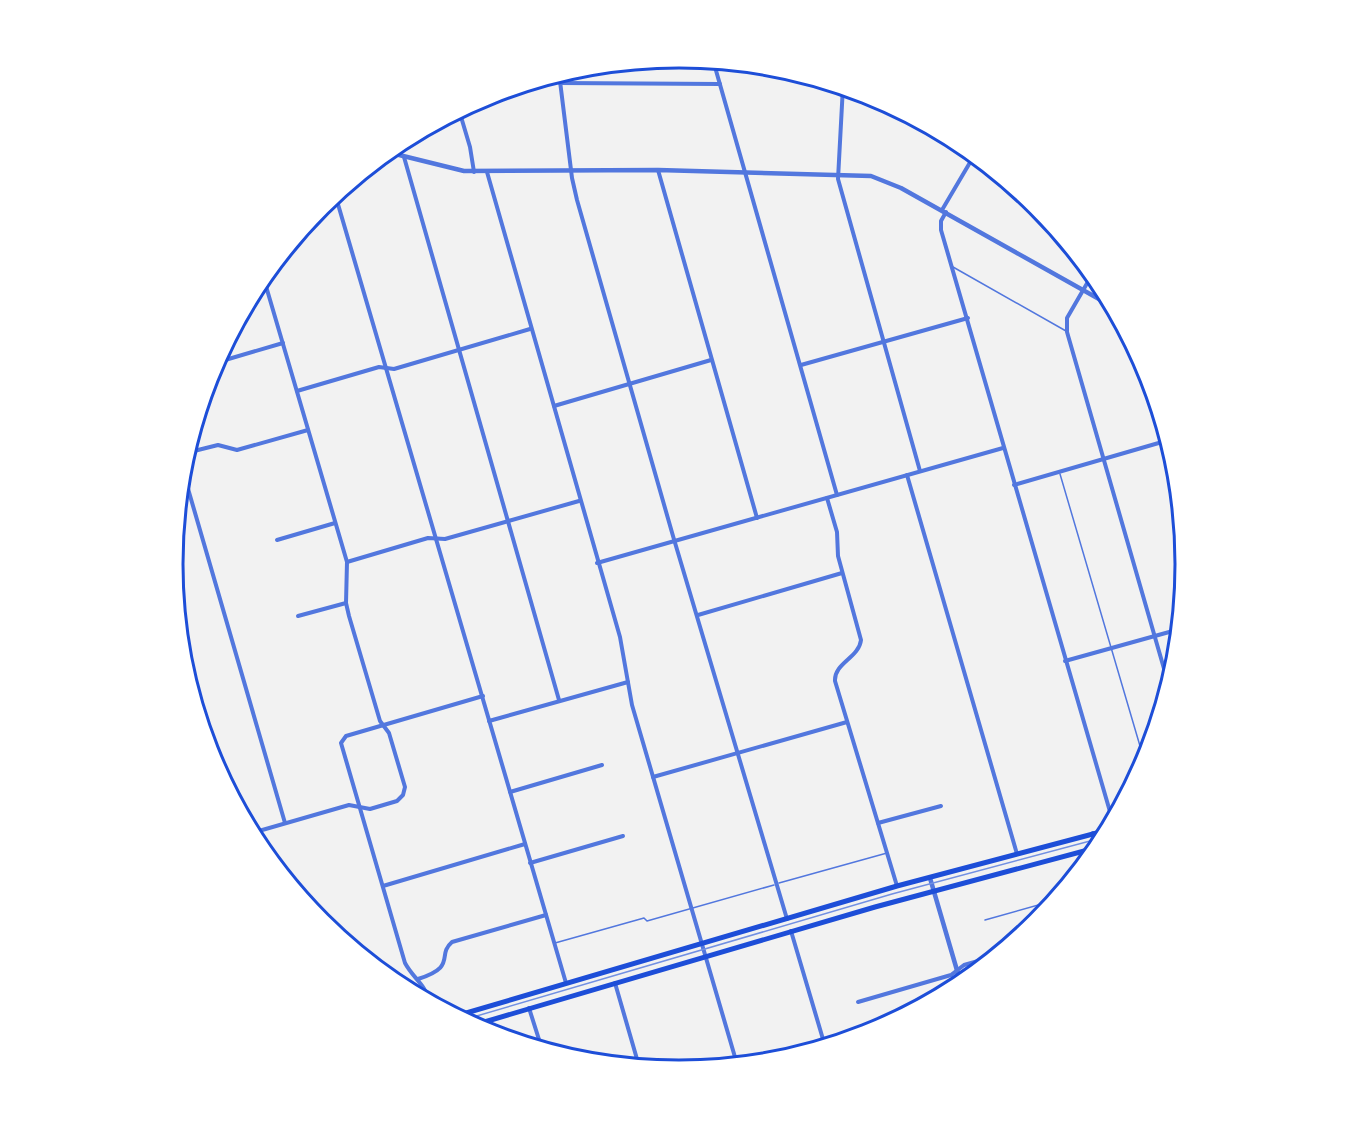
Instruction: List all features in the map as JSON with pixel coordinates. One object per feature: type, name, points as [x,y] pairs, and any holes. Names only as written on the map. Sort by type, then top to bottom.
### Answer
[{"type":"main road","points":[[469,1012],[897,886],[1096,832]]},
{"type":"main road","points":[[487,1021],[934,891],[1082,852]]},
{"type":"street","points":[[716,69],[837,495]]},
{"type":"street","points":[[720,84],[560,83],[577,200],[737,754],[788,919]]},
{"type":"street","points":[[842,95],[837,173],[920,471]]},
{"type":"street","points":[[461,119],[470,147],[474,172]]},
{"type":"street","points":[[398,155],[452,170],[474,172],[744,171],[837,173],[880,179],[944,211],[1099,300]]},
{"type":"street","points":[[404,157],[559,700]]},
{"type":"street","points":[[970,162],[944,211],[941,230],[1110,811]]},
{"type":"street","points":[[658,170],[757,518]]},
{"type":"street","points":[[487,172],[626,662],[628,682],[653,777],[735,1056]]},
{"type":"street","points":[[338,204],[566,983]]},
{"type":"street","points":[[1088,282],[1067,318],[1066,332],[1164,669]]},
{"type":"street","points":[[261,830],[349,805],[370,809],[397,801],[404,793],[405,784],[389,733],[380,721],[346,603],[347,562],[267,288]]},
{"type":"street","points":[[801,365],[968,318]]},
{"type":"street","points":[[297,390],[379,367],[394,369],[530,329]]},
{"type":"street","points":[[228,359],[283,343]]},
{"type":"street","points":[[554,406],[711,360]]},
{"type":"street","points":[[197,450],[218,445],[237,450],[308,430]]},
{"type":"street","points":[[1014,485],[1161,442]]},
{"type":"street","points":[[597,563],[1004,448]]},
{"type":"street","points":[[907,475],[1017,854]]},
{"type":"street","points":[[189,492],[285,823]]},
{"type":"street","points":[[827,498],[837,532],[837,554],[861,640],[858,651],[835,675],[847,723],[897,886]]},
{"type":"street","points":[[347,562],[428,538],[445,539],[579,501]]},
{"type":"street","points":[[277,540],[335,523]]},
{"type":"street","points":[[698,615],[842,573]]},
{"type":"street","points":[[298,616],[346,603]]},
{"type":"street","points":[[1065,661],[1170,631]]},
{"type":"street","points":[[489,721],[628,682]]},
{"type":"street","points":[[426,990],[411,974],[405,963],[341,743],[346,736],[483,696]]},
{"type":"street","points":[[653,777],[847,723]]},
{"type":"street","points":[[510,792],[602,765]]},
{"type":"street","points":[[878,823],[941,806]]},
{"type":"street","points":[[530,863],[623,836]]},
{"type":"street","points":[[383,886],[525,844]]},
{"type":"street","points":[[930,878],[958,974]]},
{"type":"street","points":[[418,979],[436,972],[443,966],[450,943],[546,915]]},
{"type":"street","points":[[791,932],[823,1038]]},
{"type":"street","points":[[858,1002],[951,975],[964,965],[974,962]]},
{"type":"street","points":[[615,982],[636,1057]]},
{"type":"street","points":[[529,1008],[539,1039]]},
{"type":"lane","points":[[952,267],[1066,332]]},
{"type":"lane","points":[[1060,473],[1140,748]]},
{"type":"lane","points":[[554,943],[644,918],[647,921],[692,909],[887,852]]},
{"type":"lane","points":[[985,920],[1039,905]]},
{"type":"tram line","points":[[477,1016],[892,894],[1091,841]]}]
